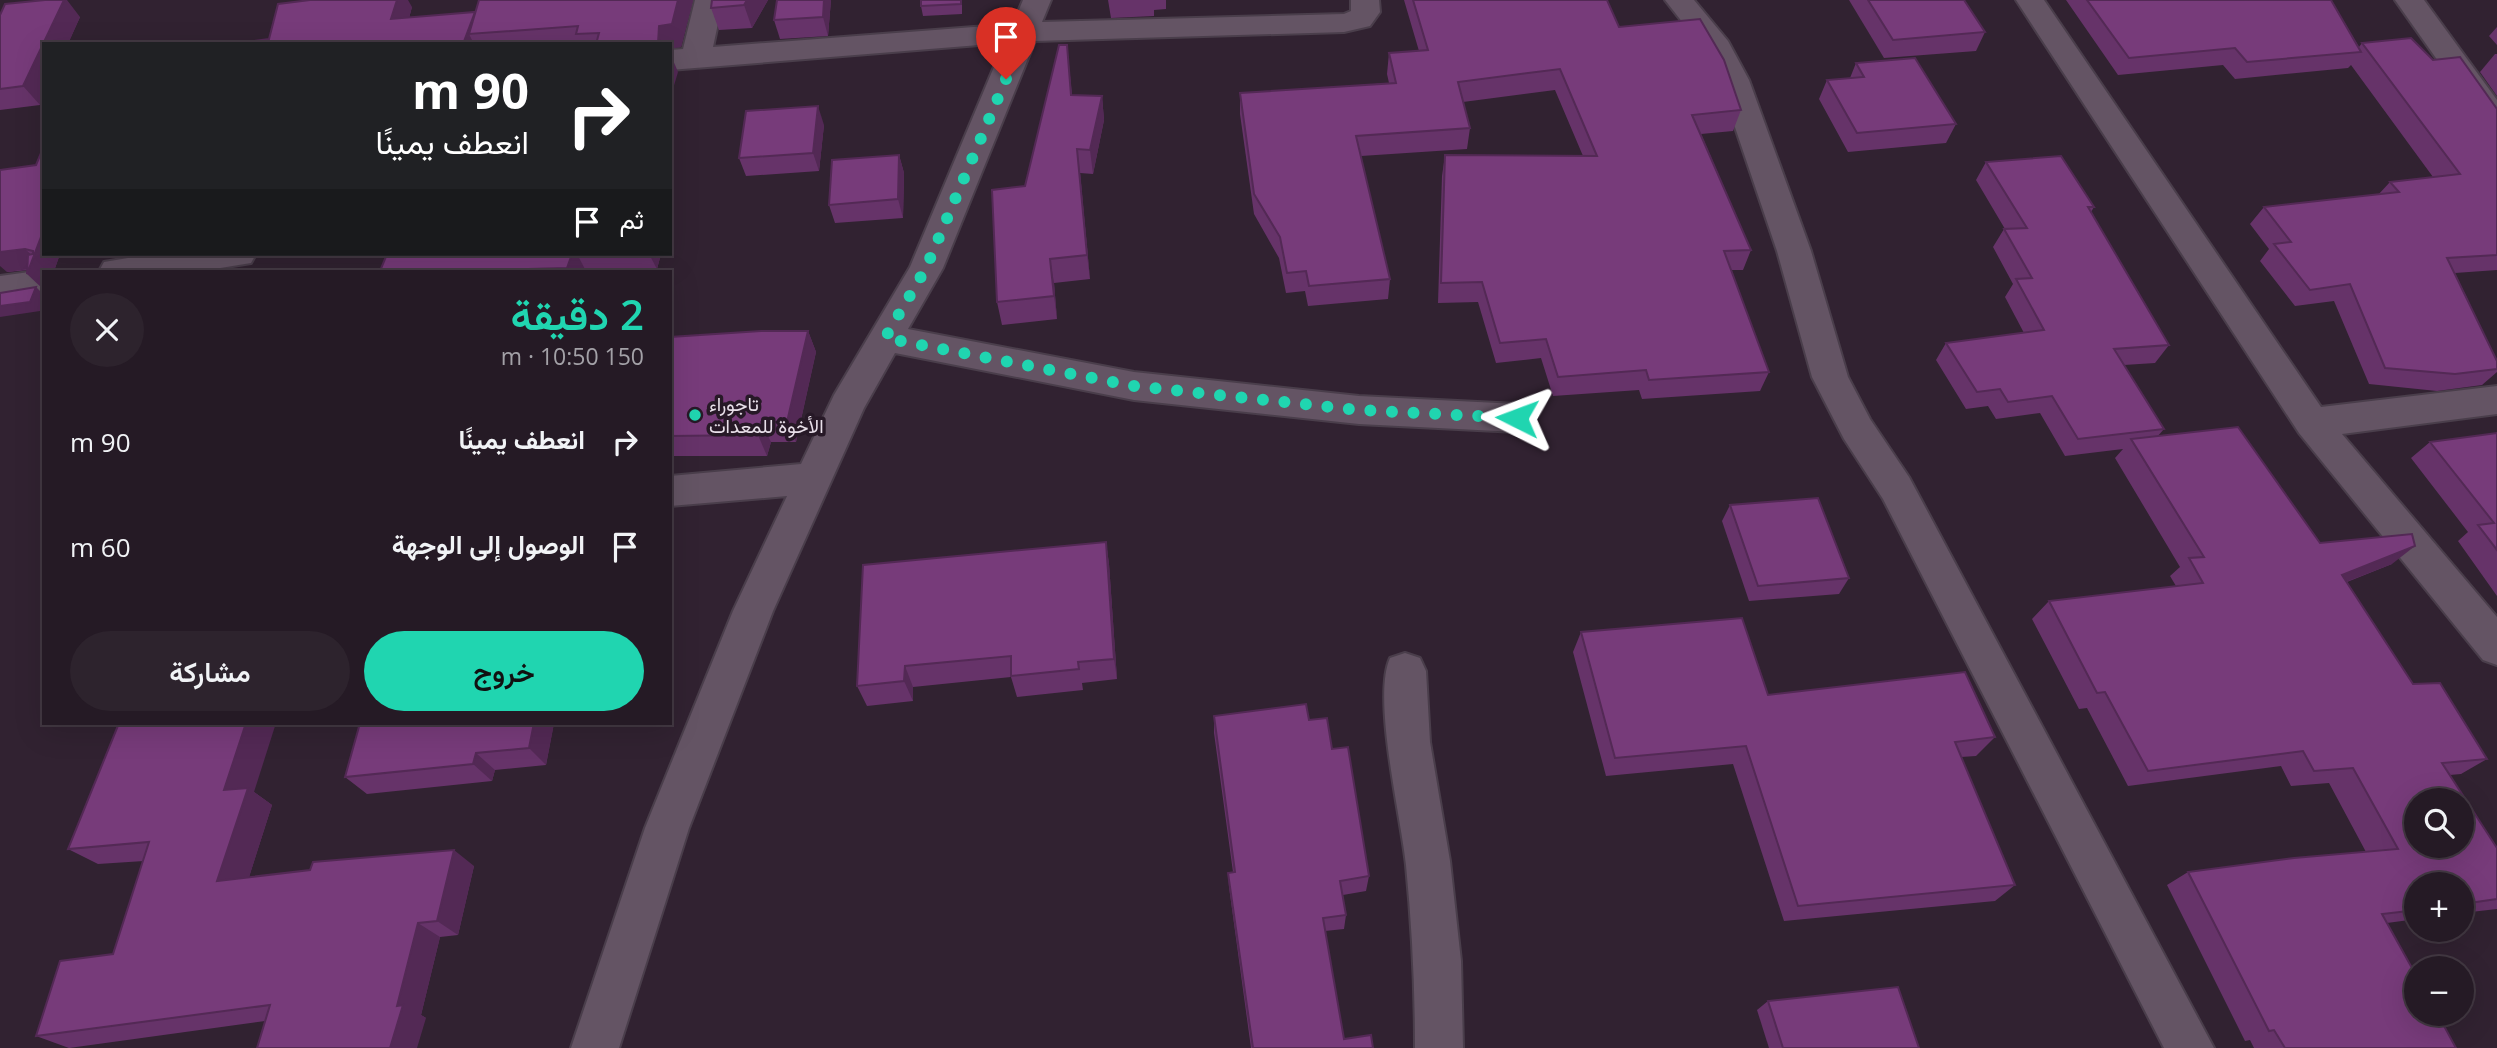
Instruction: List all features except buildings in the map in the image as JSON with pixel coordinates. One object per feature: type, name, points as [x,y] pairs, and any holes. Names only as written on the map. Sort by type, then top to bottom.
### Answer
[{"type":"street","points":[[683,59],[709,0]]},
{"type":"street","points":[[683,59],[1032,16],[1344,23],[1360,20],[1366,12],[1365,0]]},
{"type":"street","points":[[1679,0],[1718,47],[1749,118],[1794,251],[1830,377],[1857,429],[1896,488],[2190,1048]]},
{"type":"street","points":[[2030,0],[2312,423],[2497,648]]},
{"type":"street","points":[[2409,0],[2497,121]]},
{"type":"street","points":[[595,1048],[667,828],[753,611],[847,405],[926,268],[1032,16]]},
{"type":"street","points":[[123,270],[225,256]]},
{"type":"street","points":[[0,289],[42,282]]},
{"type":"street","points":[[885,338],[1134,386],[1359,410],[1517,418]]},
{"type":"street","points":[[2312,423],[2497,400]]},
{"type":"street","points":[[672,491],[814,478]]},
{"type":"street","points":[[1405,671],[1409,741],[1428,861],[1438,961],[1439,1048]]},
{"type":"place","name":"تاجوراء الأخوة للمعدات","points":[[695,415]]},
{"type":"route","points":[[1006,79],[926,268],[885,338],[1134,386],[1359,410],[1517,418]]}]
